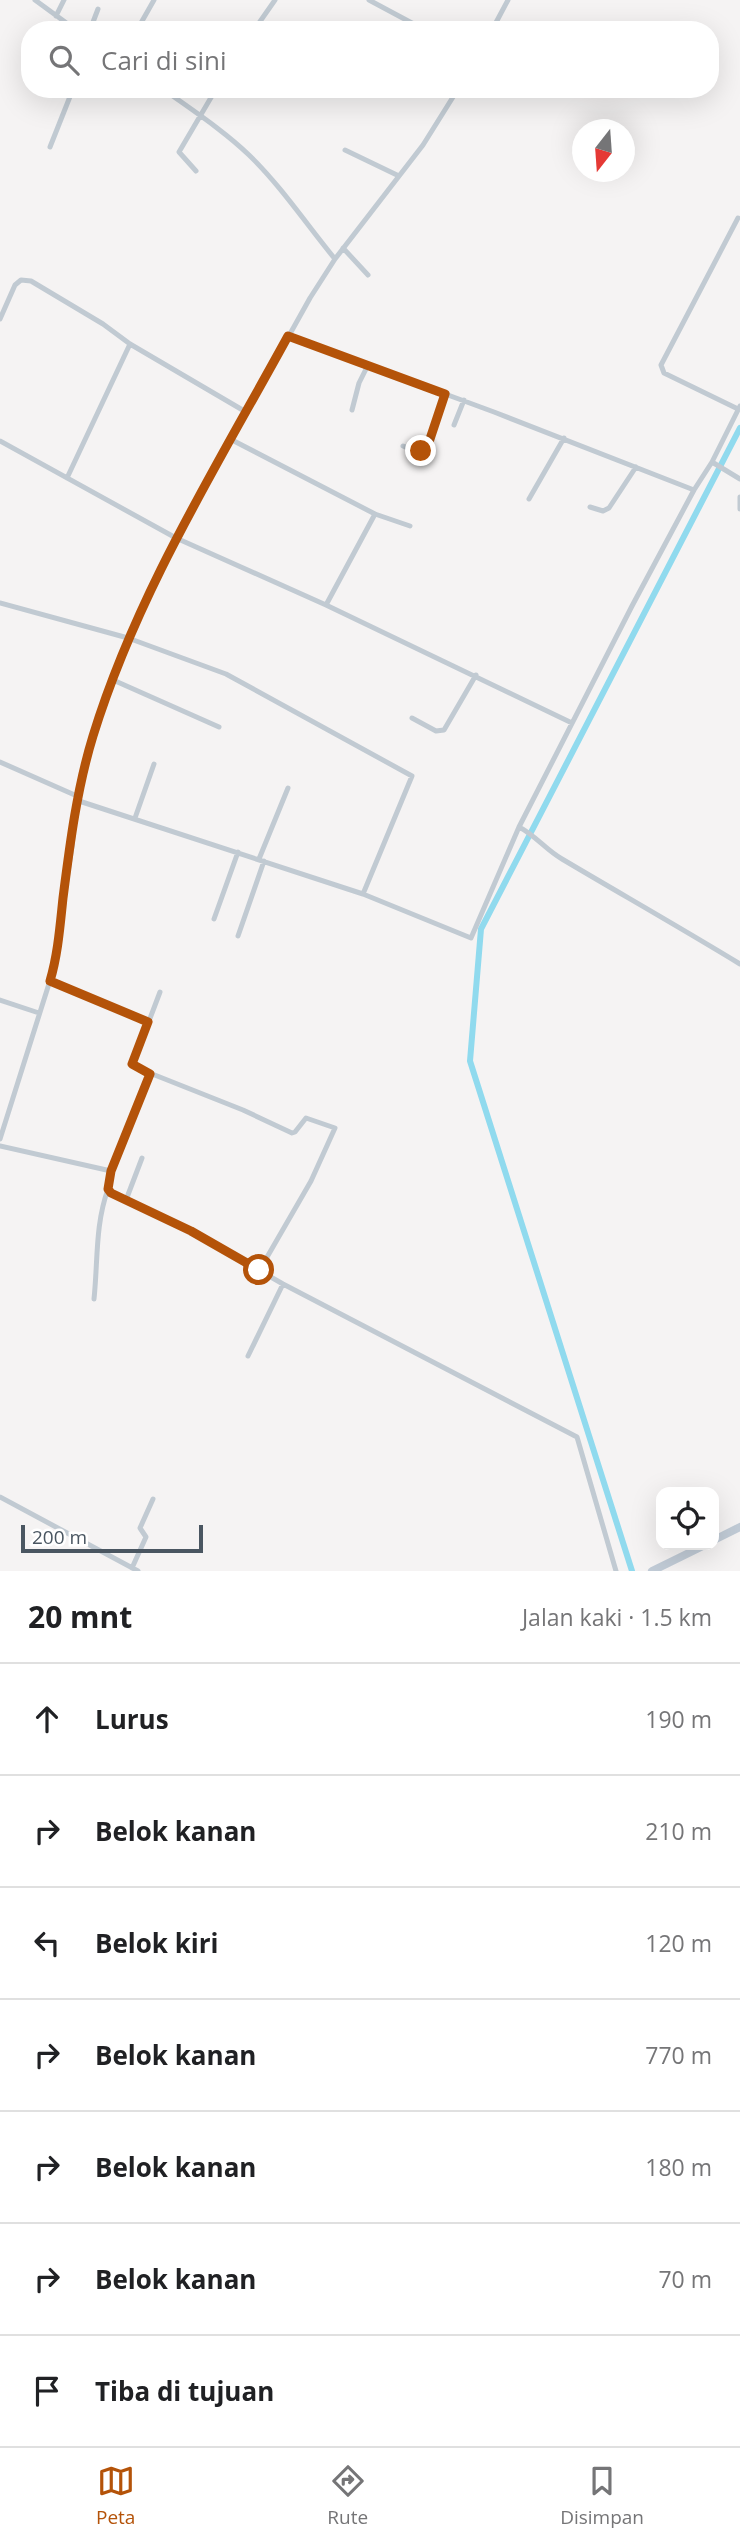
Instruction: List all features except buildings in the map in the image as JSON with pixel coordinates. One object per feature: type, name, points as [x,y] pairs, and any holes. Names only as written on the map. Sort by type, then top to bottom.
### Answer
[{"type":"main road","points":[[719,1538],[740,1527]]},
{"type":"main road","points":[[652,1571],[695,1550]]},
{"type":"street","points":[[35,0],[63,21]]},
{"type":"street","points":[[56,16],[64,0]]},
{"type":"street","points":[[142,21],[154,0]]},
{"type":"street","points":[[260,21],[275,0]]},
{"type":"street","points":[[369,0],[408,21]]},
{"type":"street","points":[[497,21],[508,0]]},
{"type":"street","points":[[93,21],[98,9]]},
{"type":"street","points":[[50,147],[69,98]]},
{"type":"street","points":[[176,98],[248,154],[335,260]]},
{"type":"street","points":[[196,171],[179,152],[211,98]]},
{"type":"street","points":[[0,1139],[50,981],[72,846],[76,798],[93,737],[128,638],[176,538],[288,336],[343,248],[423,145],[452,98]]},
{"type":"street","points":[[345,150],[399,176]]},
{"type":"street","points":[[0,762],[76,798],[363,894],[471,939],[572,723],[694,490],[714,462],[739,407],[664,373],[661,365],[738,218]]},
{"type":"street","points":[[343,248],[368,275]]},
{"type":"street","points":[[0,319],[15,285],[21,279],[26,280],[246,412]]},
{"type":"street","points":[[288,336],[464,400],[694,490]]},
{"type":"street","points":[[67,478],[130,344]]},
{"type":"street","points":[[352,410],[359,383],[368,365]]},
{"type":"street","points":[[403,446],[425,450],[445,394]]},
{"type":"street","points":[[454,425],[464,400]]},
{"type":"street","points":[[529,499],[564,438]]},
{"type":"street","points":[[232,440],[375,514],[410,526]]},
{"type":"street","points":[[0,441],[176,538],[326,605],[572,723]]},
{"type":"street","points":[[714,462],[740,479]]},
{"type":"street","points":[[590,507],[603,511],[609,508],[636,467]]},
{"type":"street","points":[[740,497],[740,509]]},
{"type":"street","points":[[326,605],[375,514]]},
{"type":"street","points":[[0,603],[128,638],[226,674],[412,776],[363,894]]},
{"type":"street","points":[[412,718],[436,731],[444,730],[476,676]]},
{"type":"street","points":[[113,680],[219,727]]},
{"type":"street","points":[[135,818],[153,764]]},
{"type":"street","points":[[238,936],[261,860],[288,788]]},
{"type":"street","points":[[521,828],[559,858],[740,964]]},
{"type":"street","points":[[214,919],[238,852]]},
{"type":"street","points":[[50,981],[148,1022]]},
{"type":"street","points":[[160,992],[132,1064],[292,1133],[306,1118],[335,1128],[311,1181],[259,1270]]},
{"type":"street","points":[[0,1000],[39,1013]]},
{"type":"street","points":[[94,1299],[97,1229],[111,1171],[150,1074]]},
{"type":"street","points":[[0,1146],[111,1171]]},
{"type":"street","points":[[126,1200],[142,1158]]},
{"type":"street","points":[[108,1189],[191,1231],[283,1284],[577,1437],[616,1571]]},
{"type":"street","points":[[248,1356],[283,1284]]},
{"type":"street","points":[[0,1497],[135,1569],[146,1537],[140,1528],[153,1499]]},
{"type":"waterway","points":[[632,1571],[470,1061],[481,929],[740,428]]},
{"type":"route","points":[[259,1270],[191,1231],[109,1192],[111,1171],[150,1074],[132,1066],[148,1022],[50,981],[72,846],[76,800],[93,737],[134,624],[176,538],[288,336],[445,394],[427,448],[421,451]]}]
